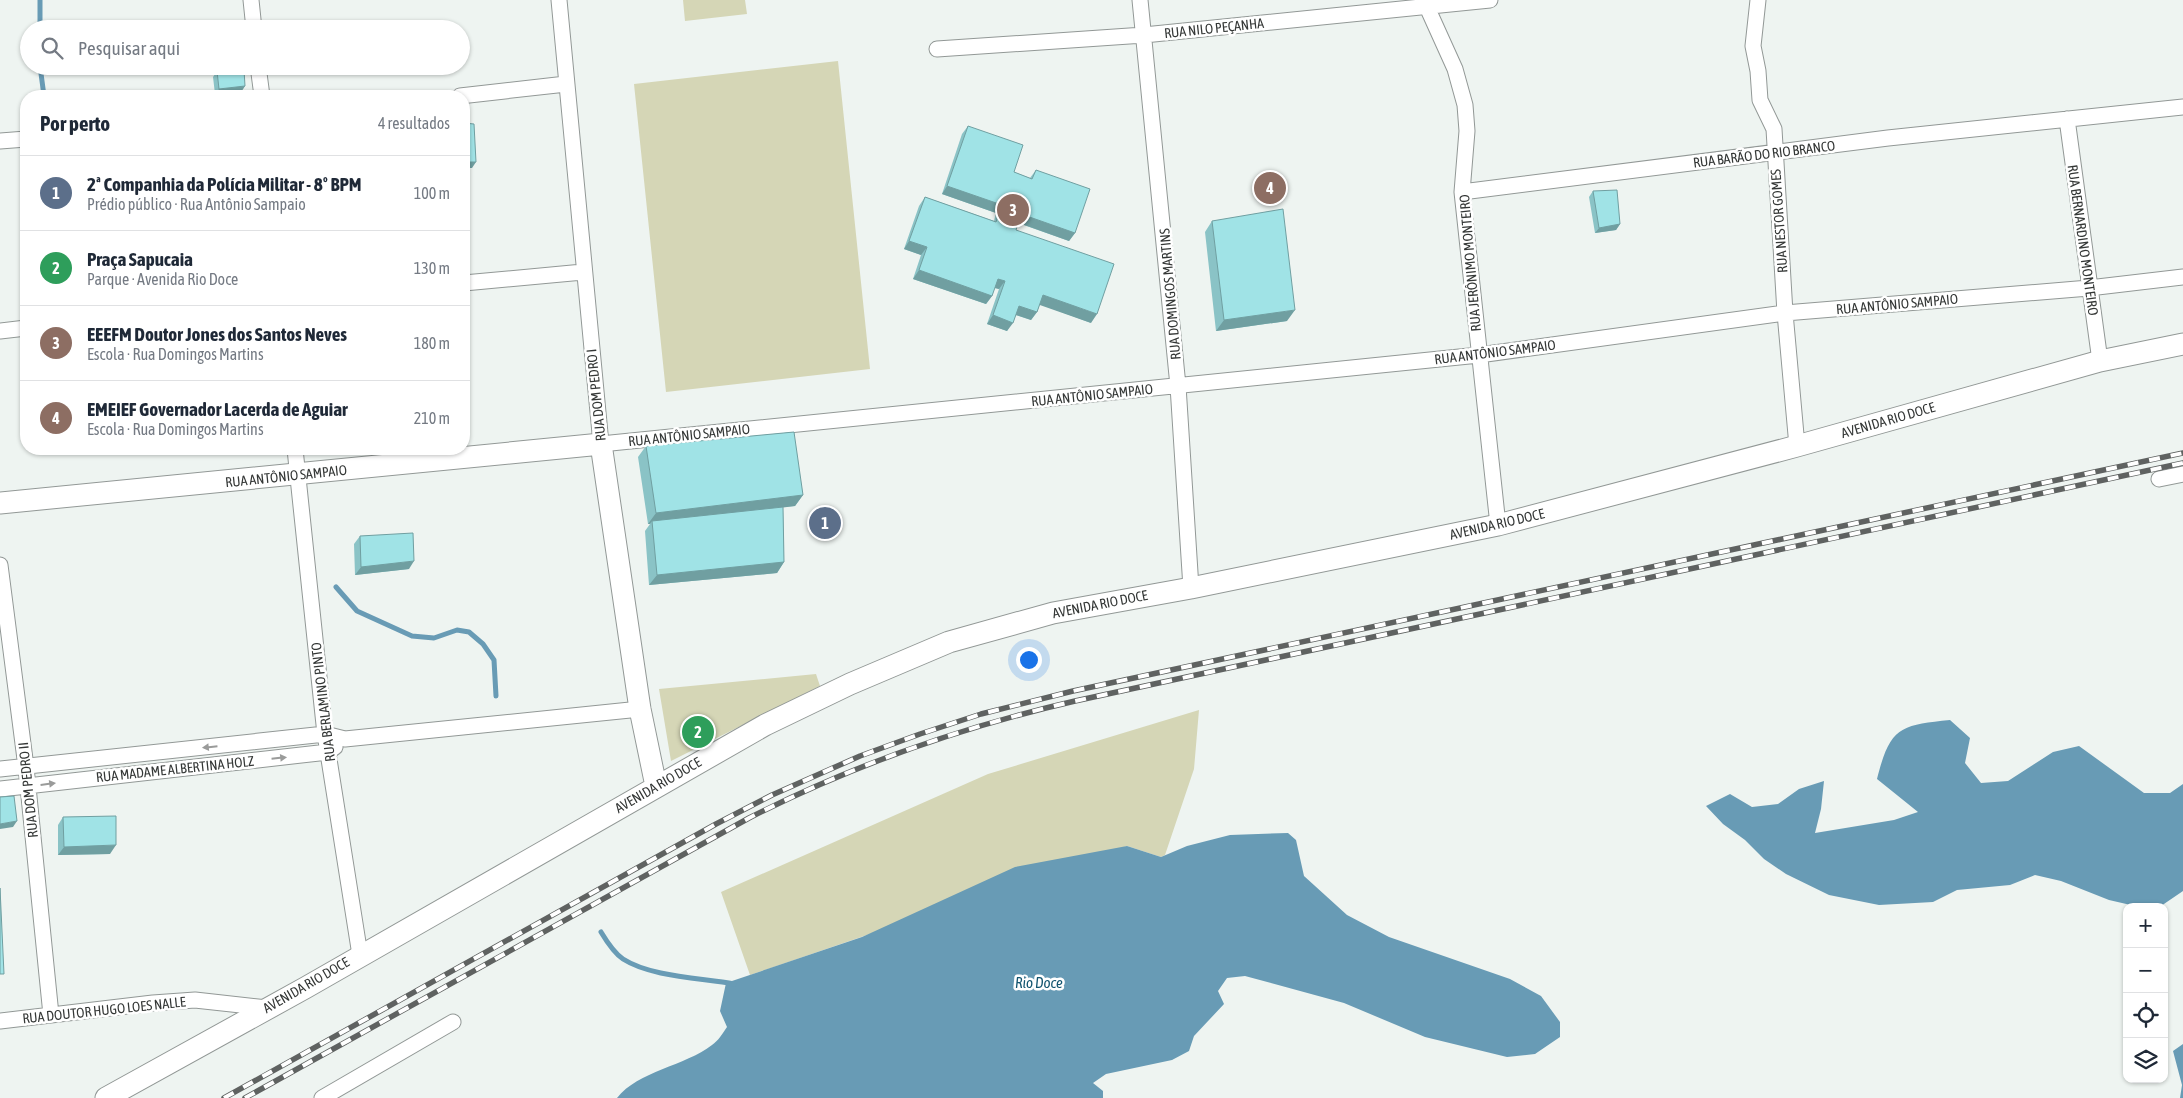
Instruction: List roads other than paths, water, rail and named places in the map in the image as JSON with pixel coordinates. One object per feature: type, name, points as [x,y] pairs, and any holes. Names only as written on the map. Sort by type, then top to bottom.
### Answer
[{"type":"street","points":[[251,0],[253,20]]},
{"type":"street","name":"RUA DOM PEDRO I","points":[[559,0],[583,272],[601,444],[640,709],[656,786]]},
{"type":"street","name":"RUA DOMINGOS MARTINS","points":[[1140,0],[1178,386],[1191,588]]},
{"type":"street","name":"RUA NILO PEÇANHA","points":[[937,49],[1144,35],[1490,0]]},
{"type":"street","name":"RUA NESTOR GOMES","points":[[1758,0],[1753,46],[1758,71],[1760,100],[1774,129],[1785,313],[1797,446]]},
{"type":"street","name":"RUA JERÔNIMO MONTEIRO","points":[[1427,7],[1455,69],[1465,105],[1467,131],[1462,192],[1498,525]]},
{"type":"street","points":[[259,75],[261,90]]},
{"type":"street","points":[[470,95],[566,84]]},
{"type":"street","name":"RUA BARÃO DO RIO BRANCO","points":[[1462,192],[1888,138],[2183,107]]},
{"type":"street","name":"RUA BERNARDINO MONTEIRO","points":[[2067,119],[2100,361]]},
{"type":"street","points":[[0,141],[20,139]]},
{"type":"street","points":[[470,282],[583,272]]},
{"type":"street","name":"RUA ANTÔNIO SAMPAIO","points":[[0,503],[297,475],[1479,355],[1785,313],[2089,288],[2183,277]]},
{"type":"street","points":[[0,330],[20,328]]},
{"type":"street","name":"AVENIDA RIO DOCE","points":[[106,1098],[765,725],[850,684],[949,642],[1053,613],[1191,588],[1498,525],[1797,446],[2100,361],[2183,344]]},
{"type":"street","name":"RUA BERLAMINO PINTO","points":[[295,455],[328,752],[360,955]]},
{"type":"street","points":[[2159,479],[2183,474]]},
{"type":"street","name":"RUA DOM PEDRO II","points":[[0,565],[26,767],[51,1015]]},
{"type":"street","name":"RUA MADAME ALBERTINA HOLZ","points":[[0,769],[326,734],[345,739],[640,709]]},
{"type":"street","points":[[328,752],[345,739]]},
{"type":"street","name":"RUA MADAME ALBERTINA HOLZ","points":[[0,789],[328,752]]},
{"type":"street","name":"RUA DOUTOR HUGO LOES NALLE","points":[[0,1021],[153,1002],[195,1000],[267,1008]]},
{"type":"street","points":[[322,1098],[339,1094],[453,1022]]},
{"type":"water","points":[[1950,720],[1970,738],[1965,763],[1981,783],[2008,781],[2053,752],[2079,746],[2144,793],[2170,793],[2183,784],[2183,891],[2165,903],[2123,903],[2109,900],[2061,881],[2035,875],[2010,885],[1957,890],[1933,902],[1879,905],[1829,895],[1786,874],[1764,859],[1745,840],[1723,824],[1706,806],[1730,794],[1752,807],[1778,804],[1799,789],[1824,781],[1821,809],[1815,833],[1894,820],[1918,812],[1877,779],[1887,749],[1893,739],[1908,727]]},
{"type":"water","name":"Rio Doce","points":[[1288,833],[1296,840],[1304,876],[1347,915],[1389,937],[1510,979],[1541,996],[1560,1022],[1560,1037],[1535,1054],[1507,1057],[1425,1037],[1344,1003],[1245,976],[1227,978],[1218,991],[1224,1004],[1194,1036],[1189,1051],[1172,1060],[1106,1074],[1093,1083],[1103,1091],[1103,1098],[617,1098],[637,1081],[701,1052],[720,1037],[727,1027],[720,1011],[726,983],[862,937],[1015,867],[1127,846],[1161,857],[1187,846],[1230,835]]},
{"type":"water","points":[[2183,1044],[2183,1098],[2180,1098],[2182,1085],[2173,1051]]},
{"type":"waterway","points":[[40,0],[40,20]]},
{"type":"waterway","points":[[41,75],[43,90]]},
{"type":"waterway","points":[[336,587],[357,611],[412,636],[434,638],[457,630],[469,632],[483,644],[494,660],[496,696]]},
{"type":"waterway","points":[[601,932],[617,954],[634,965],[677,976],[734,984]]},
{"type":"railway","points":[[224,1098],[716,824],[772,795],[860,756],[920,734],[981,714],[1073,691],[2183,453]]},
{"type":"railway","points":[[245,1098],[749,818],[828,781],[950,735],[1075,701],[2183,463]]},
{"type":"place","name":"EMEIEF Governador Lacerda de Aguiar","points":[[1270,188]]},
{"type":"place","name":"EEEFM Doutor Jones dos Santos Neves","points":[[1013,210]]},
{"type":"place","name":"2ª Companhia da Polícia Militar - 8º BPM","points":[[825,523]]},
{"type":"place","name":"Praça Sapucaia","points":[[698,732]]}]
